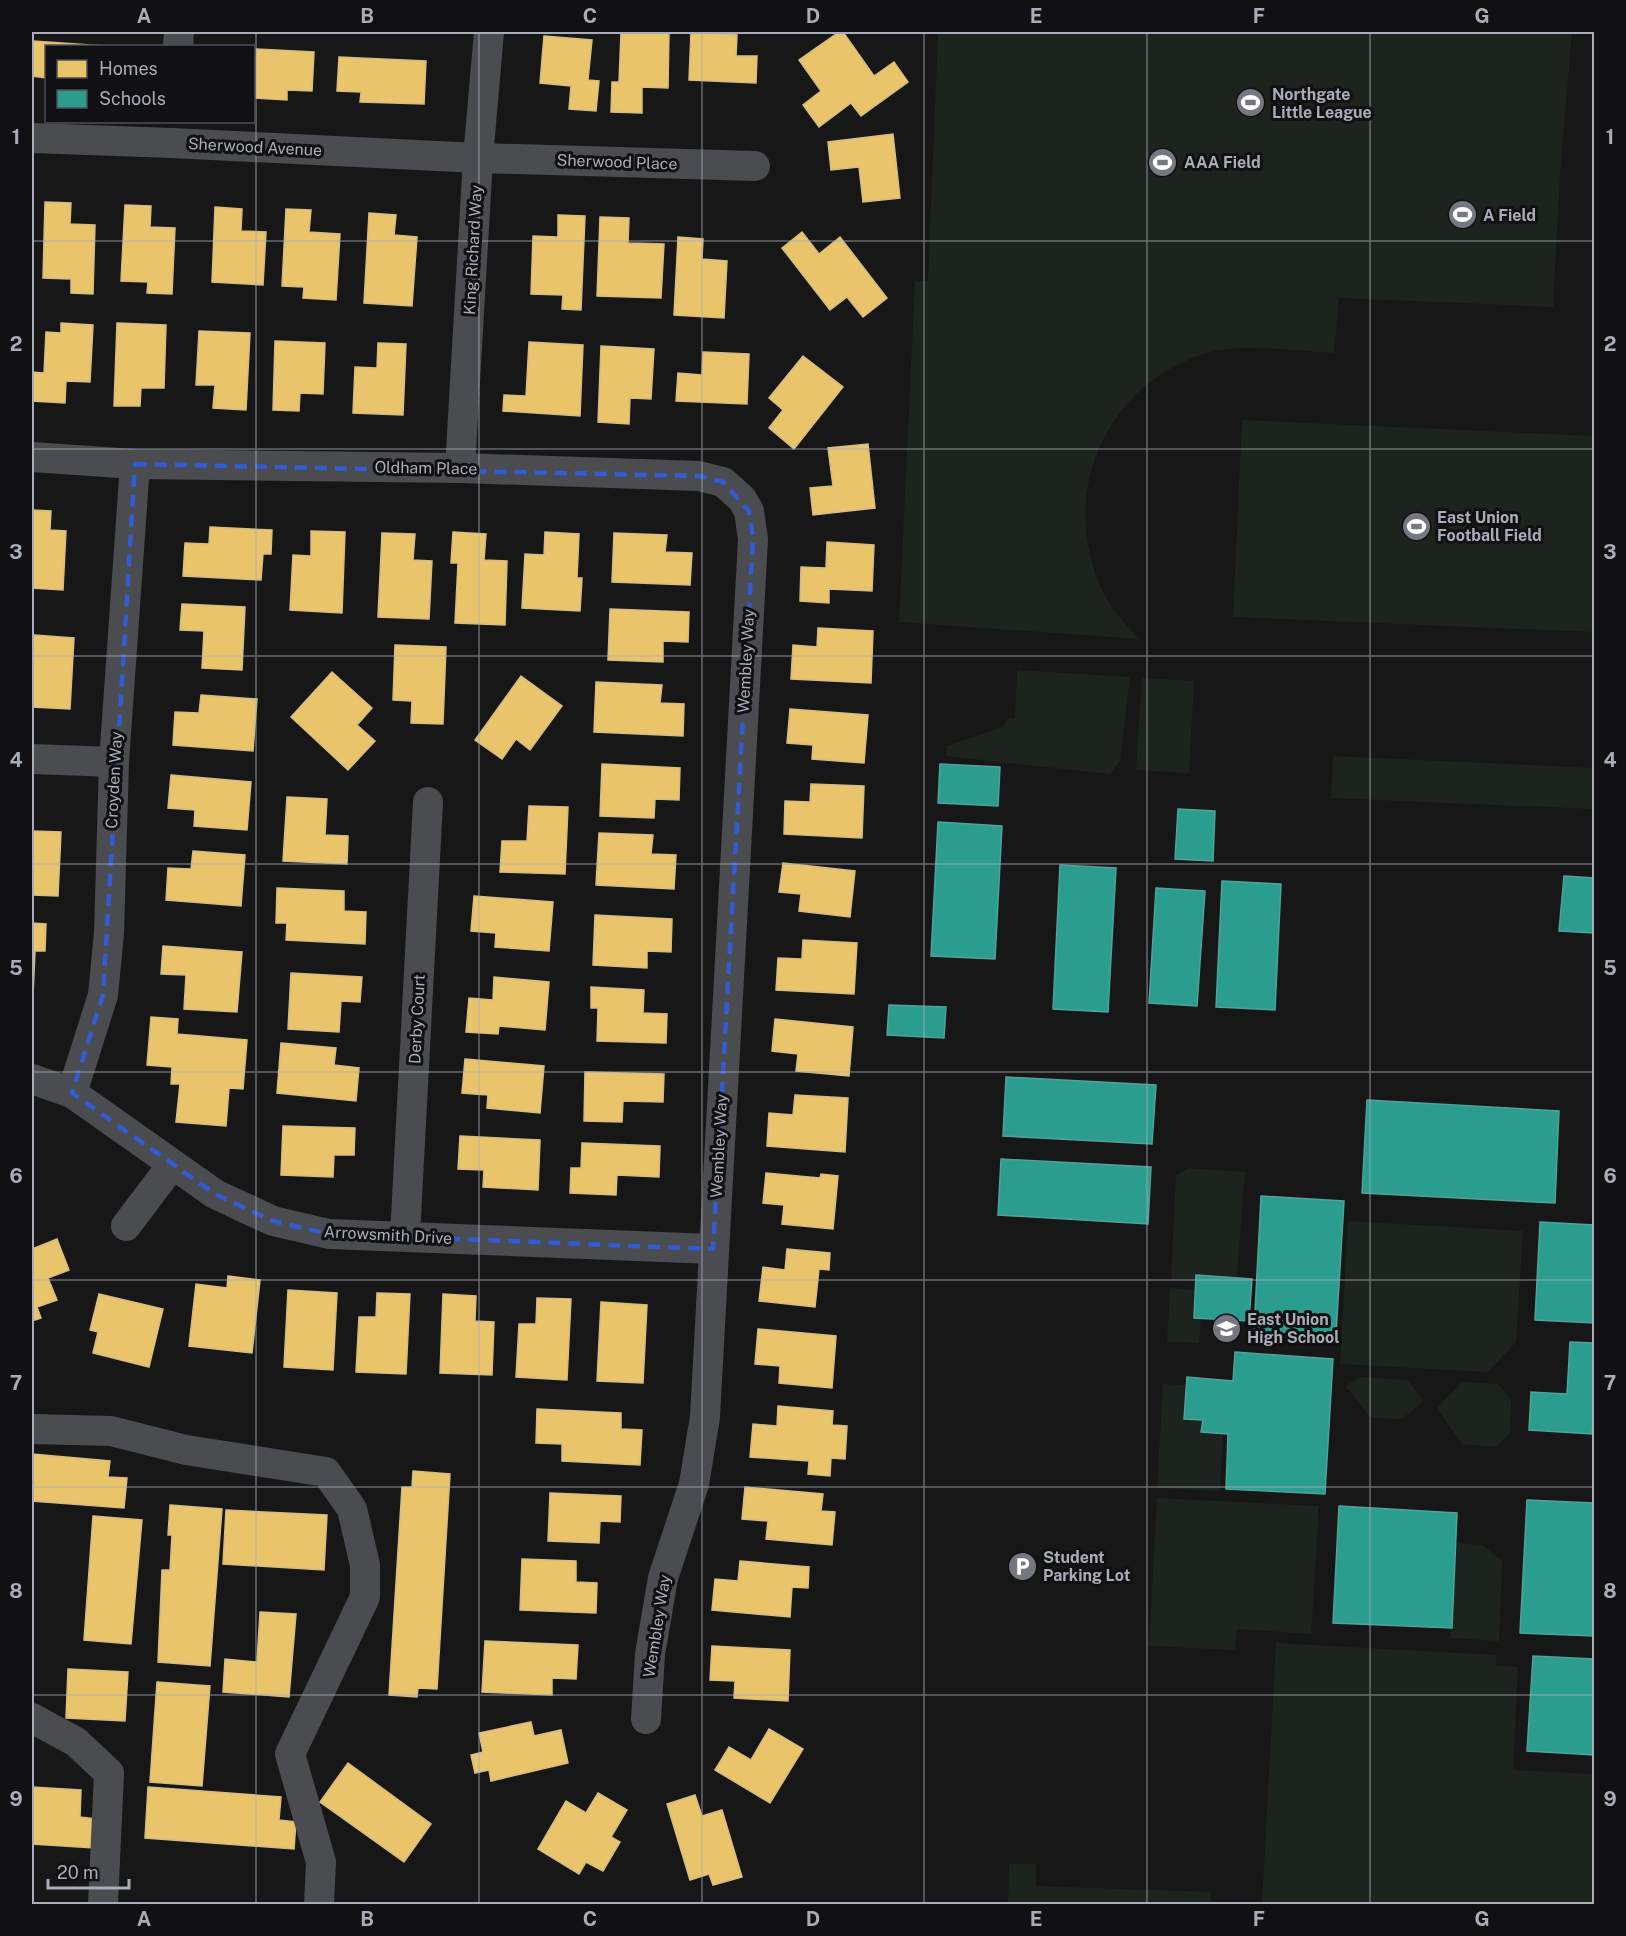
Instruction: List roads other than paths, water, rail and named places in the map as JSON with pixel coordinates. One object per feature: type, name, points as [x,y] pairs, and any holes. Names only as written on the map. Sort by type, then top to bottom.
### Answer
[{"type":"street","name":"King Richard Way","points":[[460,468],[478,158],[489,32]]},
{"type":"street","name":"Sherwood Avenue","points":[[32,138],[172,132],[478,158]]},
{"type":"street","name":"Sherwood Place","points":[[478,158],[755,166]]},
{"type":"street","name":"Oldham Place","points":[[32,457],[135,464],[460,468],[699,476],[723,482],[742,499],[749,512],[753,539],[752,567]]},
{"type":"street","name":"Croyden Way","points":[[72,1093],[103,995],[109,933],[114,762],[135,464]]},
{"type":"street","name":"Wembley Way","points":[[646,1719],[650,1654],[663,1578],[694,1484],[705,1417],[752,567]]},
{"type":"street","points":[[32,759],[114,762]]},
{"type":"street","name":"Derby Court","points":[[405,1236],[428,802]]},
{"type":"street","name":"Arrowsmith Drive","points":[[32,1079],[72,1093],[172,1166],[215,1194],[273,1221],[329,1234],[713,1249]]},
{"type":"street","points":[[126,1226],[172,1166]]},
{"type":"street","points":[[32,1429],[111,1431],[186,1450],[326,1472],[352,1509],[365,1565],[364,1597],[290,1754],[321,1862],[319,1905]]},
{"type":"street","points":[[32,1718],[76,1742],[109,1773],[103,1905]]},
{"type":"place","name":"Northgate Little League","points":[[1251,103]]},
{"type":"place","name":"AAA Field","points":[[1163,162]]},
{"type":"place","name":"A Field","points":[[1462,215]]},
{"type":"place","name":"East Union Football Field","points":[[1416,526]]},
{"type":"place","name":"East Union High School","points":[[1226,1328]]},
{"type":"place","name":"Student Parking Lot","points":[[1022,1566]]}]
